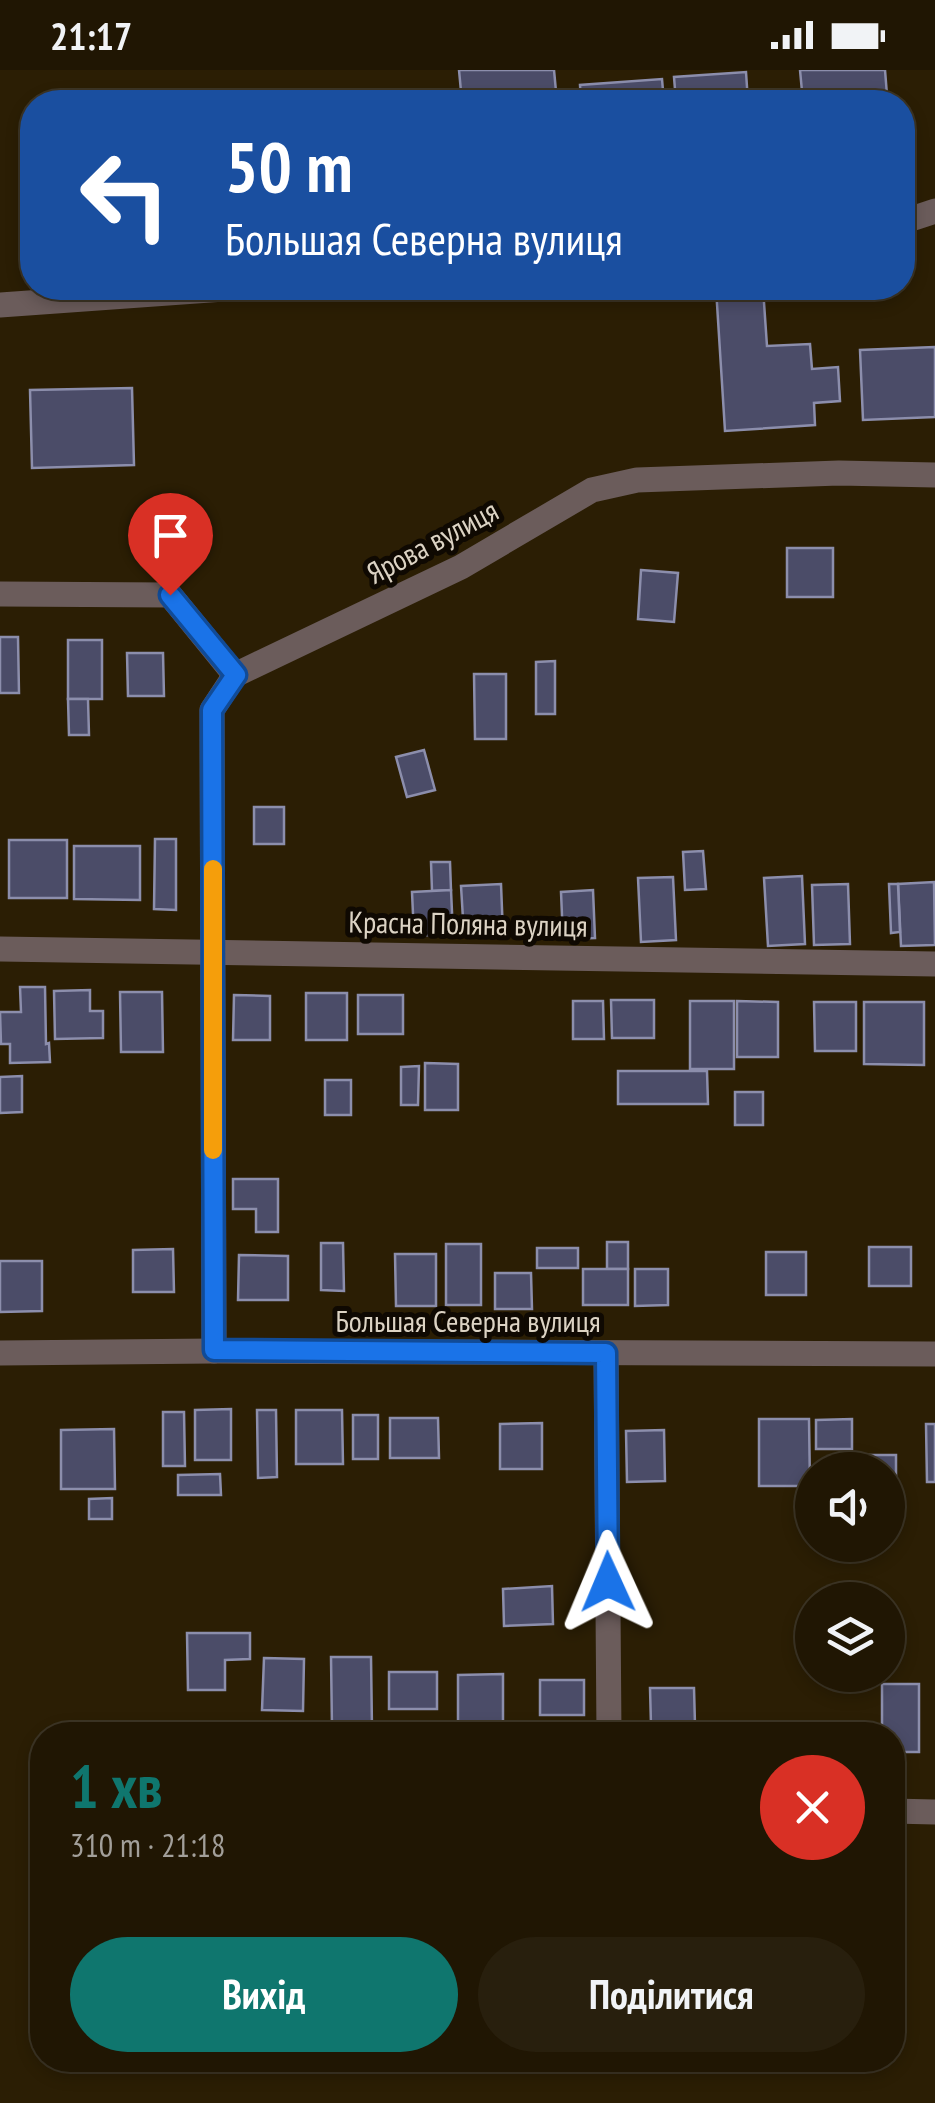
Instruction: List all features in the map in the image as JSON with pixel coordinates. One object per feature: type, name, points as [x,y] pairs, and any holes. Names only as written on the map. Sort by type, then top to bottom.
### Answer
[{"type":"street","points":[[0,305],[70,300]]},
{"type":"street","name":"Ярова вулиця","points":[[236,675],[461,567],[592,490],[637,480],[839,473],[935,475]]},
{"type":"street","points":[[0,594],[170,595],[236,675],[212,710],[214,1350]]},
{"type":"street","name":"Красна Поляна вулиця","points":[[0,949],[935,964]]},
{"type":"street","name":"Большая Северна вулиця","points":[[0,1353],[214,1350],[935,1354]]},
{"type":"street","points":[[606,1353],[610,1722]]},
{"type":"street","points":[[905,1811],[935,1812]]},
{"type":"building","points":[[459,70],[554,70],[556,90],[461,90]]},
{"type":"building","points":[[800,70],[885,70],[887,90],[802,90]]},
{"type":"building","points":[[746,72],[747,90],[675,90],[674,77]]},
{"type":"building","points":[[662,79],[663,90],[580,90],[580,85]]},
{"type":"building","points":[[717,300],[764,300],[767,346],[810,344],[812,369],[838,367],[840,401],[814,403],[815,425],[725,431]]},
{"type":"building","points":[[935,347],[935,417],[863,420],[860,350]]},
{"type":"building","points":[[132,388],[134,465],[32,468],[30,390]]},
{"type":"building","points":[[787,548],[833,548],[833,597],[787,597]]},
{"type":"building","points":[[641,570],[678,573],[674,622],[638,619]]},
{"type":"building","points":[[0,637],[18,637],[19,693],[0,693]]},
{"type":"building","points":[[68,640],[102,640],[102,699],[68,699]]},
{"type":"building","points":[[127,653],[163,653],[164,696],[128,696]]},
{"type":"building","points":[[555,661],[555,714],[536,714],[536,662]]},
{"type":"building","points":[[474,674],[506,674],[506,739],[475,739]]},
{"type":"building","points":[[68,699],[88,699],[89,735],[69,735]]},
{"type":"building","points":[[424,750],[435,790],[407,797],[396,757]]},
{"type":"building","points":[[254,807],[284,807],[284,844],[254,844]]},
{"type":"building","points":[[155,839],[176,839],[176,910],[154,909]]},
{"type":"building","points":[[9,840],[67,840],[67,898],[9,898]]},
{"type":"building","points":[[74,846],[140,846],[140,900],[74,899]]},
{"type":"building","points":[[703,851],[706,889],[685,890],[683,852]]},
{"type":"building","points":[[431,862],[450,862],[451,890],[432,891]]},
{"type":"building","points":[[802,876],[805,944],[768,946],[764,878]]},
{"type":"building","points":[[673,877],[676,940],[641,942],[638,878]]},
{"type":"building","points":[[934,882],[935,945],[901,946],[898,884]]},
{"type":"building","points":[[501,884],[503,934],[464,935],[461,886]]},
{"type":"building","points":[[848,884],[850,944],[814,945],[812,885]]},
{"type":"building","points":[[889,884],[898,884],[900,932],[891,933]]},
{"type":"building","points":[[451,890],[453,934],[414,936],[412,892]]},
{"type":"building","points":[[593,890],[595,938],[563,939],[561,892]]},
{"type":"building","points":[[20,987],[45,987],[50,1062],[10,1063],[10,1044],[1,1044],[0,1012],[21,1012]]},
{"type":"building","points":[[90,990],[90,1011],[103,1011],[103,1038],[55,1039],[54,991]]},
{"type":"building","points":[[120,992],[162,992],[163,1052],[121,1052]]},
{"type":"building","points":[[306,993],[347,993],[347,1040],[306,1040]]},
{"type":"building","points":[[234,995],[270,996],[270,1040],[233,1040]]},
{"type":"building","points":[[358,995],[403,995],[403,1034],[358,1034]]},
{"type":"building","points":[[611,1000],[654,1000],[654,1038],[612,1038]]},
{"type":"building","points":[[573,1001],[603,1001],[604,1039],[573,1039]]},
{"type":"building","points":[[690,1001],[734,1001],[734,1069],[690,1069]]},
{"type":"building","points":[[737,1001],[778,1002],[778,1057],[737,1057]]},
{"type":"building","points":[[814,1002],[856,1002],[856,1051],[815,1051]]},
{"type":"building","points":[[864,1002],[924,1002],[924,1065],[864,1064]]},
{"type":"building","points":[[425,1063],[458,1064],[458,1110],[425,1110]]},
{"type":"building","points":[[419,1066],[418,1105],[401,1105],[401,1067]]},
{"type":"building","points":[[618,1071],[707,1071],[708,1104],[618,1104]]},
{"type":"building","points":[[22,1076],[22,1112],[0,1113],[0,1077]]},
{"type":"building","points":[[325,1080],[351,1080],[351,1115],[325,1115]]},
{"type":"building","points":[[735,1092],[763,1092],[763,1125],[735,1125]]},
{"type":"building","points":[[233,1179],[278,1179],[278,1232],[256,1232],[256,1209],[233,1209]]},
{"type":"building","points":[[607,1242],[628,1242],[628,1269],[607,1269]]},
{"type":"building","points":[[321,1243],[343,1243],[344,1291],[321,1290]]},
{"type":"building","points":[[446,1244],[481,1244],[481,1305],[446,1305]]},
{"type":"building","points":[[869,1247],[911,1247],[911,1286],[869,1286]]},
{"type":"building","points":[[537,1248],[578,1248],[578,1268],[537,1268]]},
{"type":"building","points":[[173,1249],[174,1292],[133,1292],[133,1250]]},
{"type":"building","points":[[766,1252],[806,1252],[806,1295],[766,1295]]},
{"type":"building","points":[[395,1254],[436,1254],[436,1306],[396,1306]]},
{"type":"building","points":[[239,1255],[288,1256],[288,1300],[238,1300]]},
{"type":"building","points":[[0,1261],[42,1261],[42,1311],[0,1312]]},
{"type":"building","points":[[583,1269],[628,1269],[628,1305],[583,1305]]},
{"type":"building","points":[[635,1269],[668,1269],[668,1305],[635,1306]]},
{"type":"building","points":[[495,1273],[531,1273],[532,1309],[495,1309]]},
{"type":"building","points":[[231,1409],[231,1460],[195,1460],[195,1410]]},
{"type":"building","points":[[257,1410],[276,1410],[277,1477],[258,1478]]},
{"type":"building","points":[[296,1410],[342,1410],[343,1464],[296,1464]]},
{"type":"building","points":[[163,1412],[184,1412],[185,1466],[163,1466]]},
{"type":"building","points":[[353,1415],[378,1415],[378,1459],[353,1459]]},
{"type":"building","points":[[390,1418],[438,1418],[439,1458],[390,1458]]},
{"type":"building","points":[[759,1419],[809,1419],[809,1452],[795,1452],[795,1486],[759,1486]]},
{"type":"building","points":[[852,1419],[852,1449],[816,1449],[816,1420]]},
{"type":"building","points":[[542,1423],[542,1469],[500,1469],[500,1424]]},
{"type":"building","points":[[926,1424],[935,1424],[935,1482],[927,1482]]},
{"type":"building","points":[[114,1429],[115,1489],[61,1489],[61,1430]]},
{"type":"building","points":[[664,1430],[665,1481],[627,1482],[626,1431]]},
{"type":"building","points":[[220,1474],[221,1495],[178,1495],[178,1475]]},
{"type":"building","points":[[112,1498],[112,1519],[89,1519],[89,1499]]},
{"type":"building","points":[[552,1586],[553,1624],[504,1626],[503,1589]]},
{"type":"building","points":[[187,1633],[250,1633],[250,1659],[225,1660],[225,1690],[188,1690]]},
{"type":"building","points":[[331,1657],[371,1657],[372,1722],[332,1722]]},
{"type":"building","points":[[264,1658],[304,1659],[303,1711],[262,1710]]},
{"type":"building","points":[[389,1672],[437,1672],[437,1709],[389,1709]]},
{"type":"building","points":[[503,1674],[503,1722],[458,1722],[458,1675]]},
{"type":"building","points":[[540,1680],[584,1680],[584,1715],[540,1715]]},
{"type":"building","points":[[905,1684],[919,1684],[919,1752],[905,1752],[905,1722],[882,1722],[882,1692],[905,1692]]},
{"type":"building","points":[[650,1688],[694,1688],[695,1722],[651,1722]]},
{"type":"slow traffic","points":[[213,869],[213,1150]]},
{"type":"route","points":[[170,595],[236,675],[212,710],[214,1350],[606,1353],[608,1582]]}]
